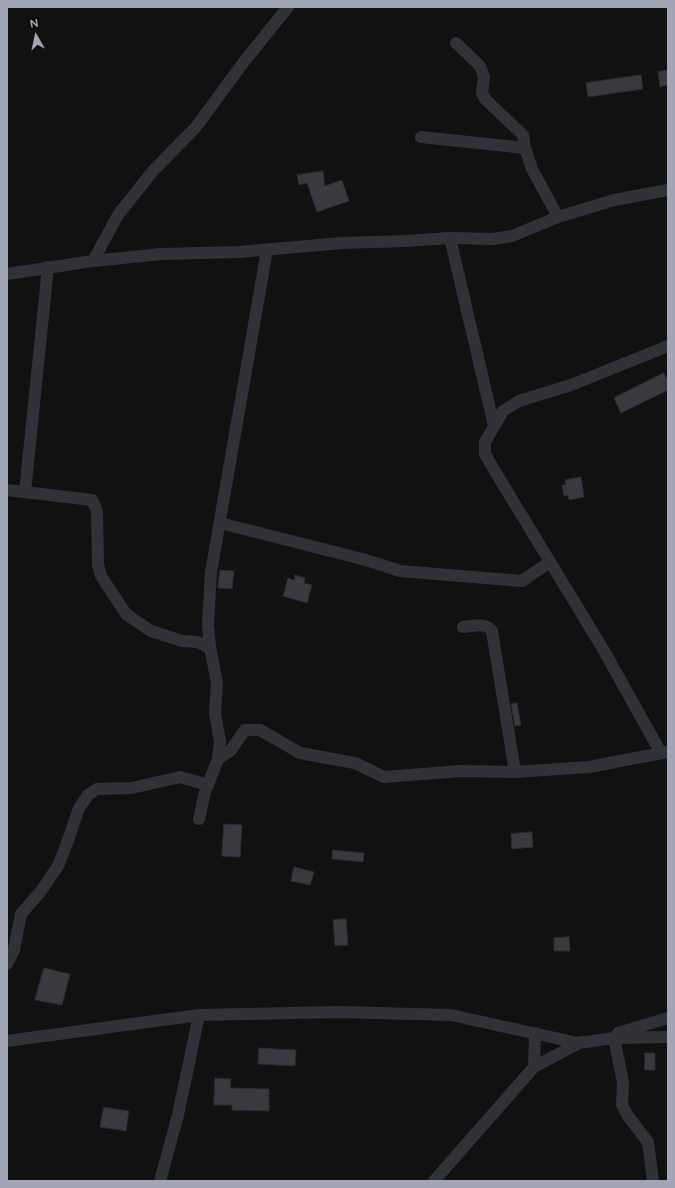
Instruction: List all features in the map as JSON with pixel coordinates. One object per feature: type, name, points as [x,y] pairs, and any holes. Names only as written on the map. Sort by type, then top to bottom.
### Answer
[{"type":"street","points":[[93,261],[118,215],[152,172],[196,127],[243,63],[288,7]]},
{"type":"street","points":[[456,44],[480,66],[484,77],[482,93],[486,100],[523,135],[525,148],[532,169],[558,217]]},
{"type":"street","points":[[421,137],[525,148]]},
{"type":"street","points":[[7,274],[93,261],[161,254],[238,252],[311,244],[450,238],[493,239],[512,236],[558,217],[614,200],[668,190]]},
{"type":"street","points":[[450,238],[494,426]]},
{"type":"street","points":[[199,819],[208,785],[218,759],[220,742],[215,713],[217,682],[210,648],[208,625],[211,572],[266,250]]},
{"type":"street","points":[[24,492],[48,267]]},
{"type":"street","points":[[218,759],[231,750],[245,730],[260,730],[300,753],[355,763],[384,777],[461,771],[515,772],[589,767],[664,753],[485,454],[485,442],[503,411],[519,401],[571,385],[668,346]]},
{"type":"street","points":[[7,490],[92,500],[97,511],[98,565],[101,576],[126,614],[151,630],[182,641],[197,642],[210,648]]},
{"type":"street","points":[[220,523],[366,560],[400,571],[522,581],[550,562]]},
{"type":"street","points":[[463,627],[483,625],[489,627],[492,631],[515,772]]},
{"type":"street","points":[[220,742],[231,750]]},
{"type":"street","points":[[7,964],[14,950],[21,914],[41,891],[58,866],[79,808],[88,795],[97,789],[132,788],[180,777],[208,785]]},
{"type":"street","points":[[7,1041],[199,1015],[339,1012],[452,1015],[578,1043],[614,1038],[668,1037]]},
{"type":"street","points":[[160,1181],[178,1115],[199,1015]]},
{"type":"street","points":[[434,1181],[534,1067],[578,1043],[639,1028],[668,1018]]},
{"type":"street","points":[[534,1067],[535,1033]]},
{"type":"street","points":[[614,1038],[622,1082],[622,1105],[628,1116],[648,1142],[653,1181]]},
{"type":"building","points":[[668,70],[668,85],[660,87],[658,72]]},
{"type":"building","points":[[641,75],[643,89],[588,97],[586,83]]},
{"type":"building","points":[[323,171],[325,186],[342,180],[349,201],[317,212],[307,183],[299,185],[297,175]]},
{"type":"building","points":[[664,373],[668,381],[668,390],[621,413],[614,398]]},
{"type":"building","points":[[581,477],[584,497],[569,500],[568,495],[564,496],[562,485],[566,485],[565,480]]},
{"type":"building","points":[[220,570],[234,571],[232,589],[218,588]]},
{"type":"building","points":[[295,575],[305,578],[304,583],[312,585],[307,603],[283,596],[288,578],[294,580]]},
{"type":"building","points":[[517,703],[521,725],[515,726],[511,704]]},
{"type":"building","points":[[224,824],[242,825],[240,857],[222,856]]},
{"type":"building","points":[[532,832],[533,847],[512,849],[511,834]]},
{"type":"building","points":[[333,850],[364,853],[363,862],[332,859]]},
{"type":"building","points":[[294,867],[314,872],[310,885],[291,881]]},
{"type":"building","points":[[346,919],[348,945],[335,946],[333,920]]},
{"type":"building","points":[[569,937],[570,951],[554,951],[554,938]]},
{"type":"building","points":[[44,968],[70,974],[62,1005],[35,1000]]},
{"type":"building","points":[[259,1048],[296,1050],[295,1066],[258,1064]]},
{"type":"building","points":[[645,1053],[655,1053],[655,1070],[645,1070]]},
{"type":"building","points":[[215,1078],[231,1079],[230,1088],[269,1089],[269,1111],[232,1110],[232,1105],[214,1105]]},
{"type":"building","points":[[104,1107],[129,1111],[126,1131],[100,1127]]}]
